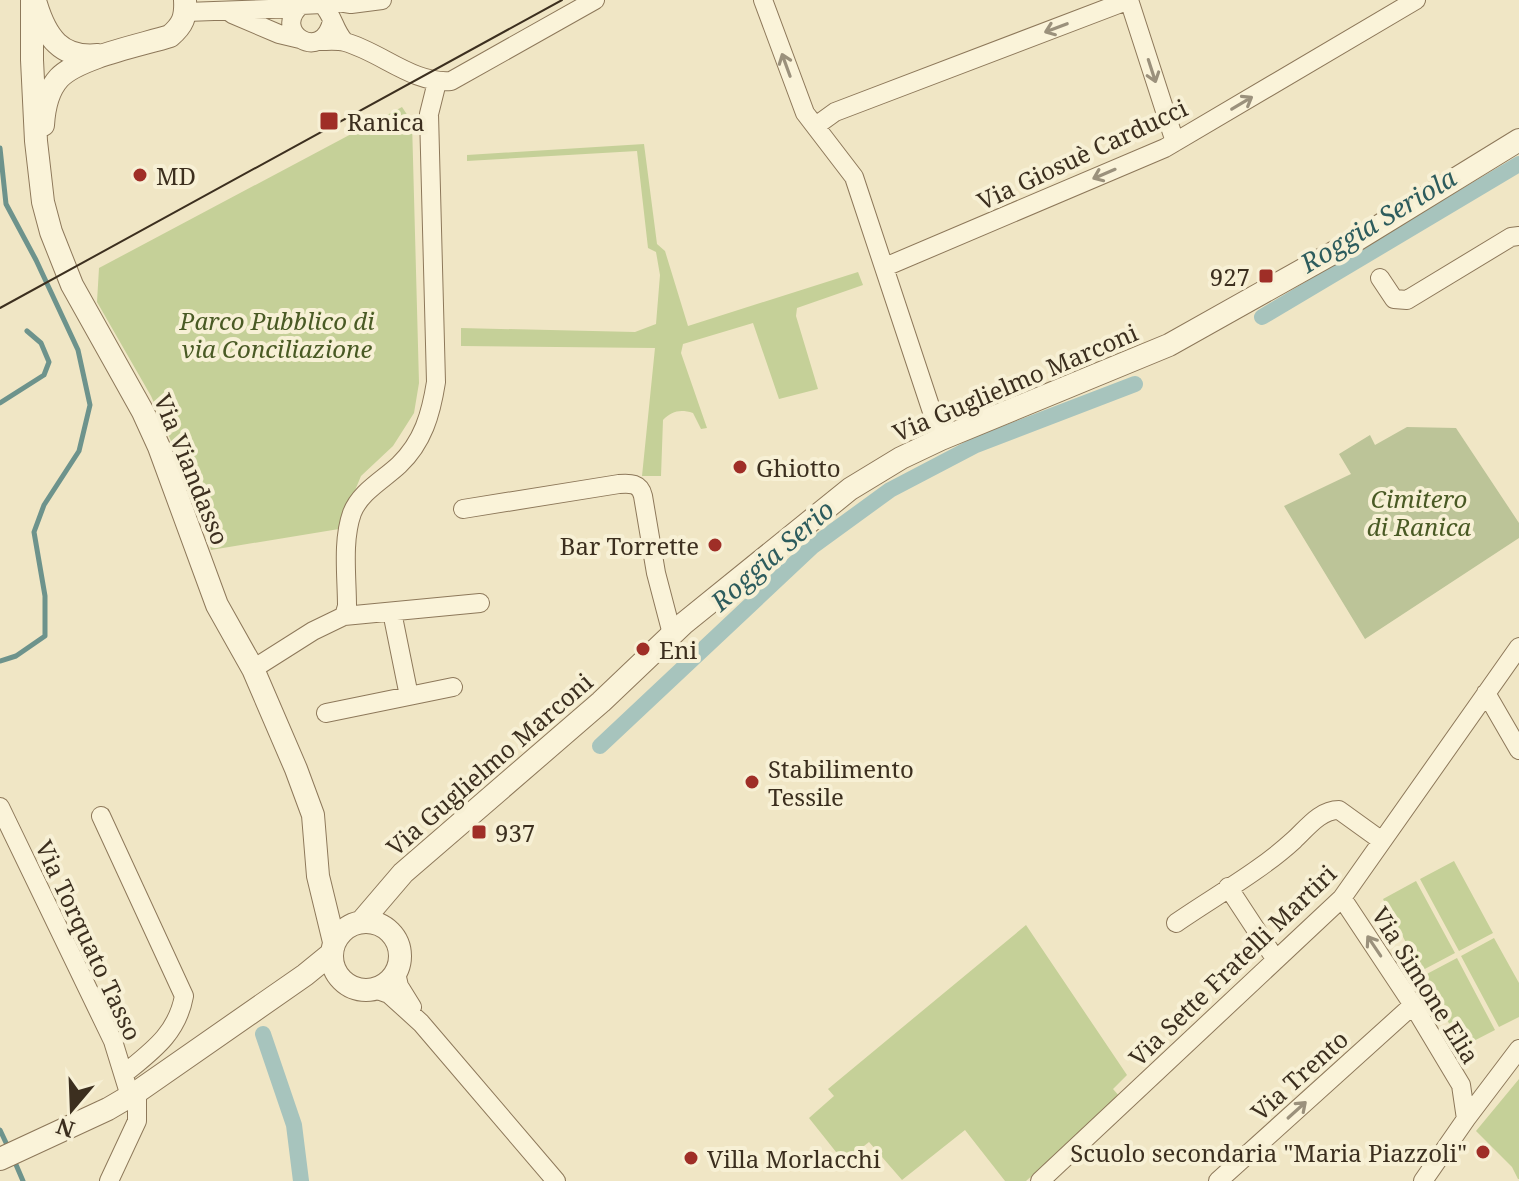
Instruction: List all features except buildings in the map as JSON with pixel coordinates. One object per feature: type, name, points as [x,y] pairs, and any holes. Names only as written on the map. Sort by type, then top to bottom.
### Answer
[{"type":"street","points":[[34,0],[41,21],[68,59]]},
{"type":"street","name":"Via Viandasso","points":[[34,0],[32,60],[39,170],[43,202],[64,266],[143,412],[172,480],[217,605],[253,669],[313,815],[324,906],[344,936]]},
{"type":"street","points":[[300,39],[291,26],[292,16],[332,1],[351,4],[382,0]]},
{"type":"street","points":[[32,60],[48,67],[68,59],[111,53],[170,36],[182,26],[186,6],[226,12],[307,43],[344,41],[437,82],[451,81],[595,0]]},
{"type":"street","points":[[763,0],[805,113],[854,177],[941,439]]},
{"type":"street","points":[[817,125],[835,112],[1129,0],[1175,142]]},
{"type":"street","name":"Via Giosuè Carducci","points":[[885,267],[1175,142],[1416,0]]},
{"type":"street","points":[[226,12],[315,8]]},
{"type":"street","points":[[315,8],[327,35],[320,41]]},
{"type":"street","points":[[315,8],[344,41]]},
{"type":"street","points":[[39,170],[44,114],[49,95],[68,59]]},
{"type":"street","points":[[344,616],[347,606],[347,540],[353,511],[362,497],[411,453],[421,437],[432,407],[436,382],[429,114],[437,82]]},
{"type":"street","name":"Via Guglielmo Marconi","points":[[275,996],[344,936],[403,873],[601,702],[672,634],[850,489],[901,458],[941,439],[1169,345],[1362,246],[1519,140]]},
{"type":"street","points":[[1380,278],[1394,299],[1407,300],[1511,237],[1519,236]]},
{"type":"street","points":[[463,509],[619,484],[638,486],[643,496],[656,573],[672,634]]},
{"type":"street","points":[[253,669],[313,631],[344,616],[480,603]]},
{"type":"street","points":[[392,612],[409,696]]},
{"type":"street","name":"Via Sette Fratelli Martiri","points":[[1050,1178],[1342,898],[1519,647]]},
{"type":"street","points":[[326,713],[453,687]]},
{"type":"street","points":[[1486,693],[1519,750]]},
{"type":"street","name":"Via Torquato Tasso","points":[[0,807],[113,1041],[130,1087]]},
{"type":"street","points":[[1176,923],[1284,849],[1322,814],[1331,810],[1339,810],[1382,841]]},
{"type":"street","points":[[101,816],[184,996],[177,1024],[148,1055],[130,1087],[137,1121],[109,1181]]},
{"type":"street","name":"Via Guglielmo Marconi","points":[[392,887],[387,928],[394,935],[400,950],[396,973]]},
{"type":"street","points":[[1228,887],[1276,960]]},
{"type":"street","name":"Via Simone Elia","points":[[1342,898],[1413,1005],[1461,1085],[1466,1119]]},
{"type":"street","points":[[387,928],[378,923],[344,936],[335,970],[343,981],[359,989],[375,989],[389,994],[421,1023],[556,1181]]},
{"type":"street","points":[[375,989],[396,973]]},
{"type":"street","points":[[396,973],[399,986],[421,1023]]},
{"type":"street","points":[[0,1159],[130,1087],[275,996],[309,984],[343,981]]},
{"type":"street","name":"Via Trento","points":[[1218,1181],[1413,1005]]},
{"type":"street","points":[[1461,1085],[1477,1087],[1517,1051]]},
{"type":"street","points":[[1423,1181],[1517,1051]]},
{"type":"green space","name":"Parco Pubblico di via Conciliazione","points":[[402,107],[412,122],[419,383],[414,413],[393,446],[361,476],[339,529],[211,550],[200,506],[151,396],[97,302],[99,268]]},
{"type":"green space","points":[[644,144],[657,244],[665,251],[688,326],[858,272],[863,285],[797,308],[796,316],[818,389],[779,399],[753,323],[683,344],[681,353],[707,428],[701,429],[693,413],[688,412],[676,412],[663,420],[661,476],[642,476],[655,348],[461,346],[461,328],[635,332],[656,324],[660,275],[656,252],[648,248],[637,151],[467,161],[467,155]]},
{"type":"green space","name":"Cimitero di Ranica","points":[[1407,427],[1456,428],[1519,523],[1519,538],[1365,639],[1284,506],[1351,474],[1339,454],[1370,435],[1375,445]]},
{"type":"green space","points":[[1454,861],[1493,933],[1459,951],[1420,879]]},
{"type":"green space","points":[[1416,881],[1455,953],[1421,971],[1383,899]]},
{"type":"green space","points":[[1026,925],[1127,1075],[1113,1089],[1120,1097],[1026,1181],[1005,1181],[965,1130],[902,1180],[869,1142],[844,1162],[809,1118],[834,1096],[828,1089]]},
{"type":"green space","points":[[1494,938],[1519,983],[1519,1017],[1499,1027],[1461,956]]},
{"type":"green space","points":[[1457,958],[1495,1030],[1462,1047],[1423,976]]},
{"type":"green space","points":[[1519,1079],[1518,1179],[1512,1167],[1476,1131]]},
{"type":"waterway","points":[[0,148],[6,204],[78,350],[90,405],[79,451],[44,505],[34,532],[45,596],[45,636],[16,656],[0,661]]},
{"type":"waterway","name":"Roggia Seriola","points":[[1262,317],[1519,164]]},
{"type":"waterway","points":[[0,403],[44,375],[49,362],[41,343],[27,331]]},
{"type":"waterway","name":"Roggia Serio","points":[[600,746],[813,546],[890,490],[976,445],[1135,384]]},
{"type":"waterway","name":"Roggia Serio","points":[[263,1034],[294,1125],[301,1181]]},
{"type":"waterway","points":[[0,1130],[8,1147]]},
{"type":"waterway","points":[[14,1160],[23,1181]]},
{"type":"tram line","points":[[0,308],[562,0]]},
{"type":"place","name":"Ranica","points":[[329,121]]},
{"type":"place","name":"MD","points":[[140,175]]},
{"type":"place","name":"927","points":[[1266,276]]},
{"type":"place","name":"Ghiotto","points":[[740,467]]},
{"type":"place","name":"Bar Torrette","points":[[715,545]]},
{"type":"place","name":"Eni","points":[[643,649]]},
{"type":"place","name":"Stabilimento Tessile","points":[[752,782]]},
{"type":"place","name":"937","points":[[479,832]]},
{"type":"place","name":"Scuolo secondaria \"Maria Piazzoli\"","points":[[1483,1152]]},
{"type":"place","name":"Villa Morlacchi","points":[[691,1158]]}]
